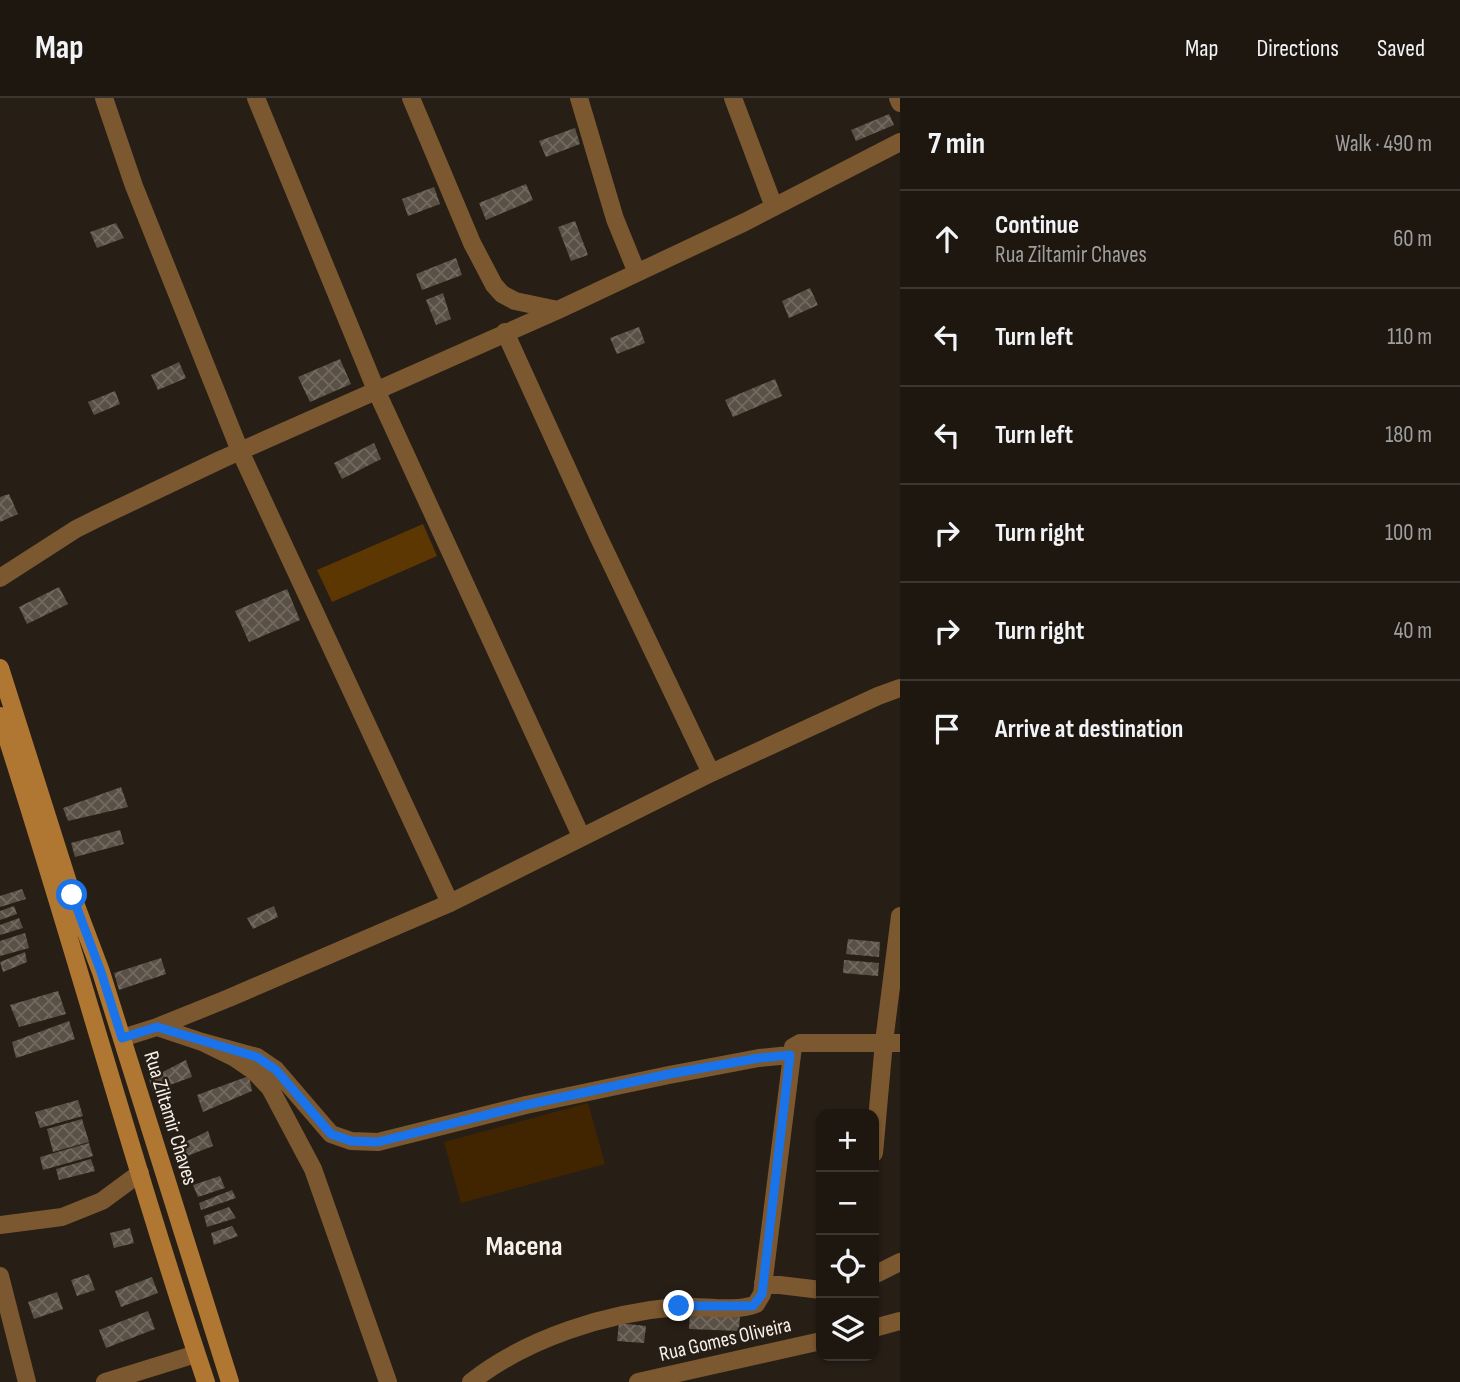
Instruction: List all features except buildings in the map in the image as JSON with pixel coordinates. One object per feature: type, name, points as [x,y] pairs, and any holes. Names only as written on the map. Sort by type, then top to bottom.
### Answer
[{"type":"street","points":[[104,98],[134,186],[240,451],[450,902]]},
{"type":"street","points":[[256,98],[376,390],[581,836]]},
{"type":"street","points":[[411,98],[472,243],[494,285],[502,294],[515,301],[558,310]]},
{"type":"street","points":[[579,98],[615,219],[637,273]]},
{"type":"street","points":[[733,98],[774,207]]},
{"type":"street","points":[[0,578],[76,528],[240,451],[637,273],[900,142]]},
{"type":"street","points":[[505,332],[711,773]]},
{"type":"street","name":"Rua Ziltamir Chaves","points":[[1,673],[72,895],[101,972],[230,1382]]},
{"type":"street","points":[[122,1038],[157,1027],[450,902],[711,773],[878,695],[900,688]]},
{"type":"street","points":[[0,716],[50,869],[80,980],[205,1382]]},
{"type":"street","points":[[879,1122],[892,1043],[900,916]]},
{"type":"street","points":[[80,980],[101,972]]},
{"type":"street","points":[[157,1027],[257,1057],[276,1070],[331,1134],[351,1141],[378,1142],[526,1105],[669,1074],[790,1055]]},
{"type":"street","points":[[202,1042],[235,1058],[254,1071],[270,1088],[313,1169],[388,1382]]},
{"type":"street","points":[[471,1382],[491,1366],[561,1333],[624,1313],[679,1306],[753,1306],[762,1294],[764,1283],[793,1047],[800,1043],[892,1043]]},
{"type":"street","points":[[0,1225],[62,1217],[102,1201],[140,1172]]},
{"type":"street","points":[[879,1272],[900,1262]]},
{"type":"street","points":[[764,1283],[816,1289]]},
{"type":"street","points":[[1,1287],[27,1382]]},
{"type":"street","points":[[879,1327],[900,1321]]},
{"type":"street","name":"Rua Gomes Oliveira","points":[[638,1382],[816,1342]]},
{"type":"street","points":[[105,1382],[196,1354]]},
{"type":"shaded area","points":[[423,524],[437,556],[332,602],[317,570]]},
{"type":"shaded area","points":[[588,1103],[605,1164],[461,1203],[444,1142]]},
{"type":"district","name":"Macena","points":[[524,1245]]},
{"type":"route","points":[[72,895],[122,1038],[157,1027],[257,1057],[276,1070],[331,1134],[351,1141],[378,1142],[526,1105],[669,1074],[790,1055],[762,1294],[753,1306],[679,1306]]}]
